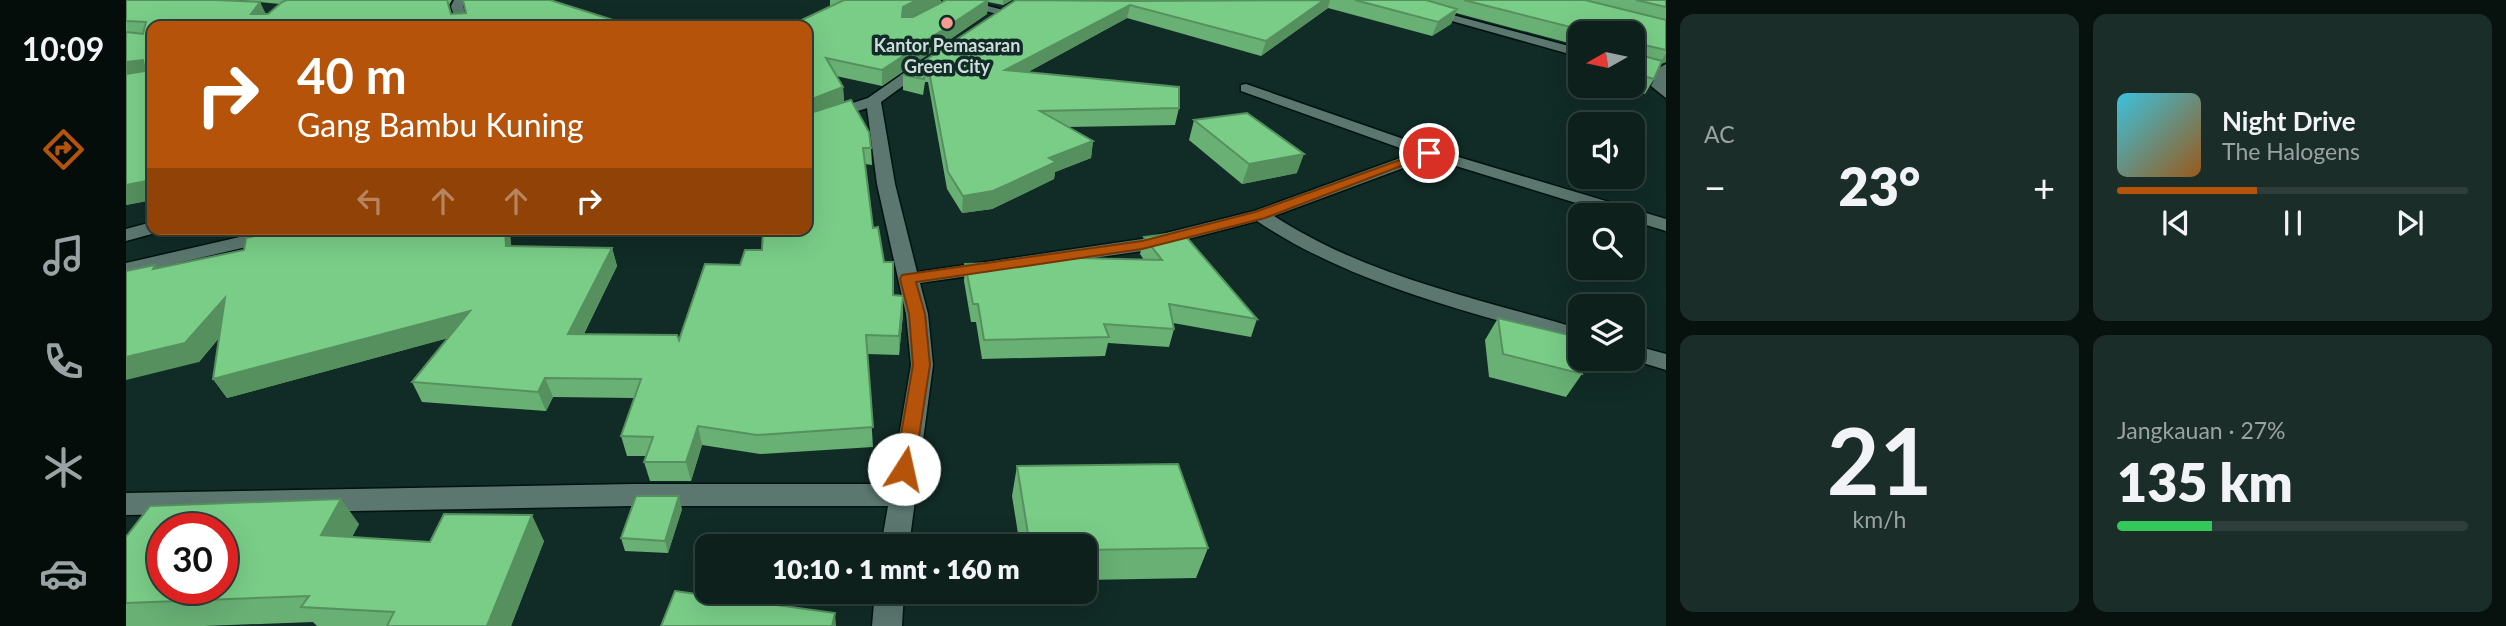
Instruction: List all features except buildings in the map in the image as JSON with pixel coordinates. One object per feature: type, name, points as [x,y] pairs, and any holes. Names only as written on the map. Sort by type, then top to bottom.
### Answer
[{"type":"street","points":[[460,0],[457,6],[462,21]]},
{"type":"street","points":[[1383,0],[1568,50]]},
{"type":"street","points":[[952,2],[1010,9],[989,21]]},
{"type":"street","points":[[812,120],[873,101],[936,57]]},
{"type":"street","points":[[1661,70],[1658,86],[1666,94]]},
{"type":"street","points":[[1246,88],[1429,153],[1666,225]]},
{"type":"street","points":[[873,101],[886,184],[917,314],[922,365],[900,495],[896,534]]},
{"type":"street","points":[[908,279],[1111,251],[1260,215],[1429,153]]},
{"type":"street","points":[[1260,215],[1306,243],[1362,271],[1568,332]]},
{"type":"street","points":[[126,235],[147,229]]},
{"type":"street","points":[[126,269],[274,235]]},
{"type":"street","points":[[1645,356],[1666,362]]},
{"type":"street","points":[[126,504],[633,495],[900,495]]},
{"type":"street","points":[[887,626],[889,604]]},
{"type":"place","name":"Kantor Pemasaran Green City","points":[[947,23]]},
{"type":"route","points":[[904,469],[922,365],[917,314],[908,279],[1142,245],[1260,215],[1429,153]]}]
